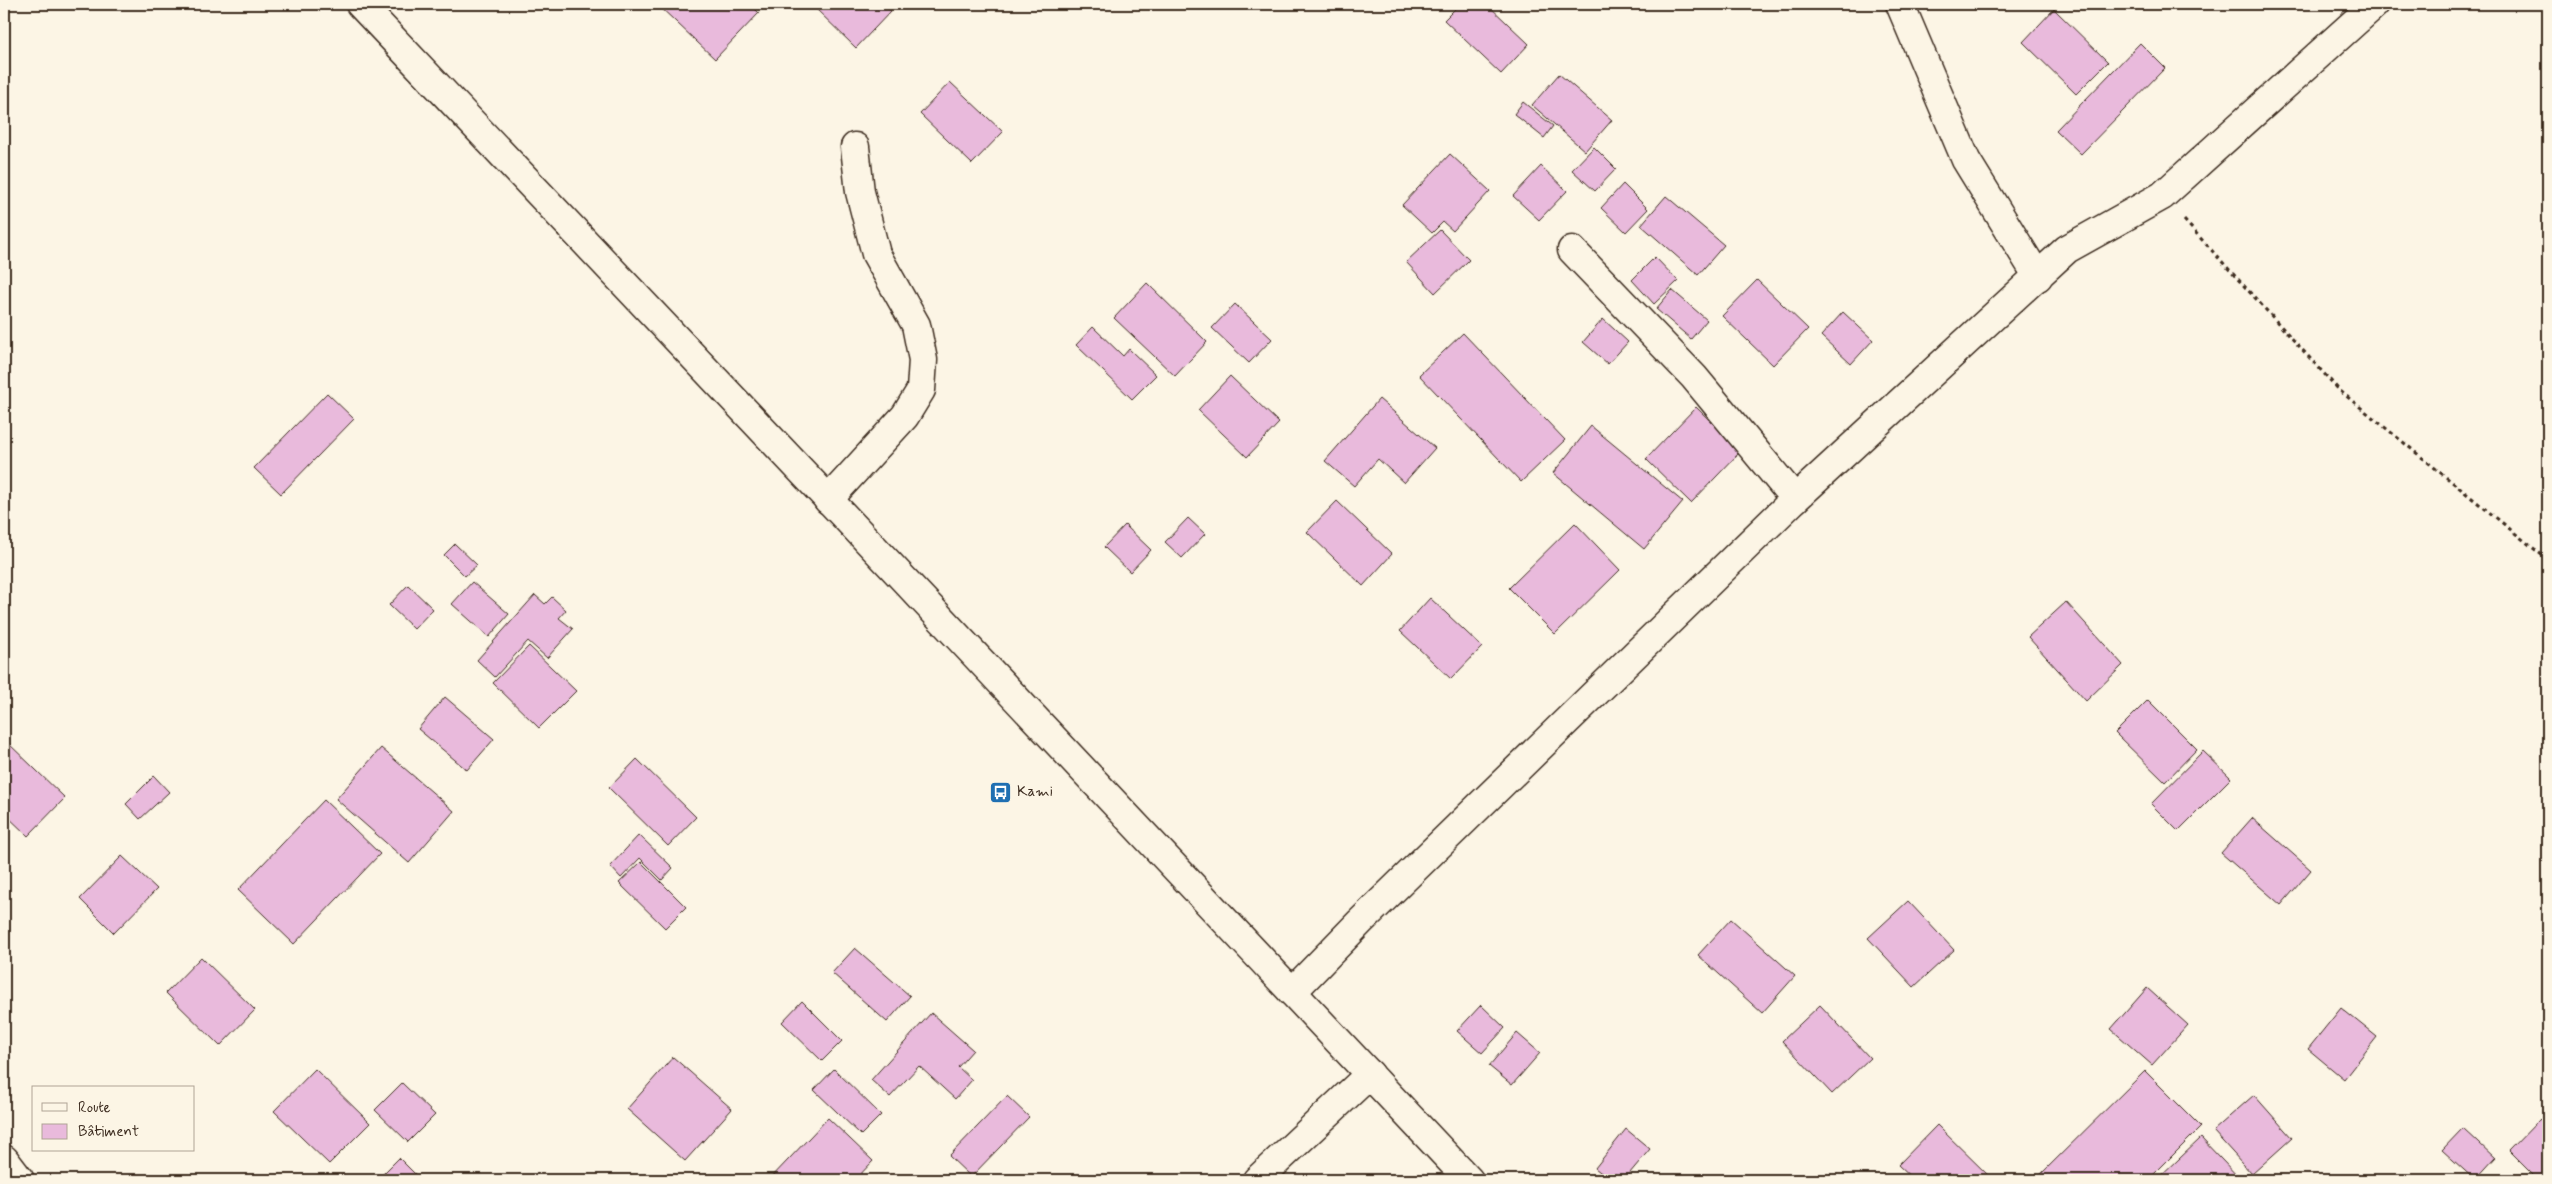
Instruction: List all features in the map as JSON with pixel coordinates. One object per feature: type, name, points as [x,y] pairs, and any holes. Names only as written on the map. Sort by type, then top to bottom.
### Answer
[{"type":"street","points":[[360,4],[828,500],[930,604],[1469,1180]]},
{"type":"street","points":[[1900,4],[1966,160],[2038,277]]},
{"type":"street","points":[[1292,992],[1367,915],[1795,499],[2038,277],[2066,249],[2162,196],[2376,4]]},
{"type":"street","points":[[828,500],[905,416],[921,390],[923,360],[916,325],[876,254],[860,192],[855,147]]},
{"type":"street","points":[[1572,250],[1694,377],[1795,499]]},
{"type":"street","points":[[1258,1180],[1370,1074]]},
{"type":"street","points":[[4,1159],[20,1180]]},
{"type":"path","points":[[2162,196],[2339,390],[2548,560]]},
{"type":"building","points":[[657,4],[750,4],[759,13],[715,59]]},
{"type":"building","points":[[811,4],[883,4],[891,11],[856,48]]},
{"type":"building","points":[[1460,4],[1487,4],[1529,44],[1501,74],[1444,20]]},
{"type":"building","points":[[2054,9],[2108,62],[2076,94],[2023,42]]},
{"type":"building","points":[[2140,43],[2165,68],[2081,154],[2056,130]]},
{"type":"building","points":[[1559,74],[1612,120],[1585,151],[1532,105]]},
{"type":"building","points":[[950,82],[1003,132],[972,164],[920,114]]},
{"type":"building","points":[[1523,102],[1553,126],[1544,138],[1514,114]]},
{"type":"building","points":[[1594,147],[1616,169],[1595,191],[1572,170]]},
{"type":"building","points":[[1450,154],[1490,191],[1453,231],[1443,222],[1432,233],[1402,205]]},
{"type":"building","points":[[1541,166],[1567,191],[1539,220],[1513,196]]},
{"type":"building","points":[[1623,184],[1648,209],[1626,232],[1601,208]]},
{"type":"building","points":[[1666,196],[1724,245],[1698,275],[1641,225]]},
{"type":"building","points":[[1440,230],[1469,260],[1435,293],[1406,262]]},
{"type":"building","points":[[1655,257],[1678,281],[1654,304],[1632,280]]},
{"type":"building","points":[[1757,280],[1808,329],[1773,365],[1722,316]]},
{"type":"building","points":[[1147,283],[1207,342],[1175,376],[1114,318]]},
{"type":"building","points":[[1672,290],[1707,320],[1691,339],[1656,309]]},
{"type":"building","points":[[1235,304],[1272,339],[1249,363],[1212,328]]},
{"type":"building","points":[[1843,312],[1873,340],[1851,364],[1821,336]]},
{"type":"building","points":[[1603,319],[1628,342],[1608,364],[1583,342]]},
{"type":"building","points":[[1093,327],[1123,356],[1129,349],[1156,375],[1132,399],[1076,345]]},
{"type":"building","points":[[1463,333],[1565,440],[1521,482],[1419,375]]},
{"type":"building","points":[[1230,376],[1279,423],[1247,457],[1198,410]]},
{"type":"building","points":[[327,393],[354,419],[281,494],[254,468]]},
{"type":"building","points":[[1379,399],[1435,448],[1404,483],[1378,459],[1354,486],[1325,461]]},
{"type":"building","points":[[1696,407],[1741,451],[1691,503],[1646,459]]},
{"type":"building","points":[[1591,426],[1683,502],[1644,549],[1553,473]]},
{"type":"building","points":[[1337,501],[1392,554],[1363,586],[1307,532]]},
{"type":"building","points":[[1188,518],[1205,534],[1182,558],[1165,542]]},
{"type":"building","points":[[1575,523],[1620,570],[1555,634],[1509,588]]},
{"type":"building","points":[[1125,525],[1151,550],[1130,572],[1104,547]]},
{"type":"building","points":[[455,544],[477,565],[465,576],[444,555]]},
{"type":"building","points":[[472,582],[509,614],[489,637],[452,604]]},
{"type":"building","points":[[408,585],[433,609],[414,629],[389,605]]},
{"type":"building","points":[[535,595],[545,604],[552,597],[566,610],[559,618],[573,629],[547,658],[528,641],[495,677],[477,660]]},
{"type":"building","points":[[1430,598],[1482,647],[1451,679],[1400,631]]},
{"type":"building","points":[[2066,602],[2123,665],[2086,701],[2028,637]]},
{"type":"building","points":[[529,646],[576,691],[539,728],[493,683]]},
{"type":"building","points":[[445,697],[494,739],[467,770],[418,729]]},
{"type":"building","points":[[2148,700],[2197,749],[2165,782],[2115,733]]},
{"type":"building","points":[[6,741],[65,798],[28,836],[4,813],[4,743]]},
{"type":"building","points":[[381,748],[454,811],[409,863],[336,799]]},
{"type":"building","points":[[2203,751],[2231,778],[2178,831],[2151,804]]},
{"type":"building","points":[[637,759],[696,817],[668,846],[609,788]]},
{"type":"building","points":[[154,776],[169,792],[140,819],[126,804]]},
{"type":"building","points":[[324,800],[380,854],[294,944],[238,890]]},
{"type":"building","points":[[2252,818],[2311,870],[2281,905],[2221,853]]},
{"type":"building","points":[[639,835],[673,868],[662,880],[640,858],[621,878],[610,866]]},
{"type":"building","points":[[122,856],[157,889],[114,933],[80,899]]},
{"type":"building","points":[[641,862],[686,907],[665,928],[619,883]]},
{"type":"building","points":[[1908,901],[1954,950],[1914,987],[1868,938]]},
{"type":"building","points":[[1731,919],[1795,976],[1762,1013],[1698,955]]},
{"type":"building","points":[[855,948],[910,996],[887,1022],[832,973]]},
{"type":"building","points":[[201,957],[255,1010],[220,1046],[166,993]]},
{"type":"building","points":[[2147,988],[2188,1025],[2152,1065],[2111,1029]]},
{"type":"building","points":[[802,1001],[842,1041],[822,1061],[782,1022]]},
{"type":"building","points":[[1481,1005],[1505,1028],[1482,1053],[1457,1031]]},
{"type":"building","points":[[1820,1005],[1870,1058],[1832,1094],[1782,1041]]},
{"type":"building","points":[[2341,1008],[2377,1037],[2344,1079],[2308,1049]]},
{"type":"building","points":[[931,1013],[973,1050],[958,1067],[972,1080],[955,1099],[919,1066],[890,1097],[871,1080]]},
{"type":"building","points":[[1517,1033],[1540,1053],[1512,1085],[1489,1066]]},
{"type":"building","points":[[673,1057],[732,1109],[685,1161],[627,1109]]},
{"type":"building","points":[[315,1069],[370,1123],[329,1164],[274,1111]]},
{"type":"building","points":[[834,1069],[881,1115],[861,1135],[814,1090]]},
{"type":"building","points":[[2145,1071],[2201,1127],[2148,1180],[2035,1180]]},
{"type":"building","points":[[402,1083],[435,1115],[408,1142],[375,1110]]},
{"type":"building","points":[[2254,1095],[2292,1138],[2252,1174],[2213,1131]]},
{"type":"building","points":[[1007,1096],[1029,1117],[971,1177],[949,1156]]},
{"type":"building","points":[[828,1118],[873,1161],[855,1180],[769,1180]]},
{"type":"building","points":[[2540,1119],[2548,1127],[2548,1180],[2538,1180],[2509,1151]]},
{"type":"building","points":[[1937,1125],[1993,1180],[1914,1180],[1898,1165]]},
{"type":"building","points":[[2463,1128],[2495,1158],[2475,1180],[2442,1150]]},
{"type":"building","points":[[1626,1129],[1650,1149],[1624,1180],[1610,1180],[1595,1168]]},
{"type":"building","points":[[2201,1138],[2241,1180],[2157,1180]]},
{"type":"building","points":[[399,1158],[421,1180],[377,1180]]},
{"type":"place","name":"Kami","points":[[1001,792]]}]
